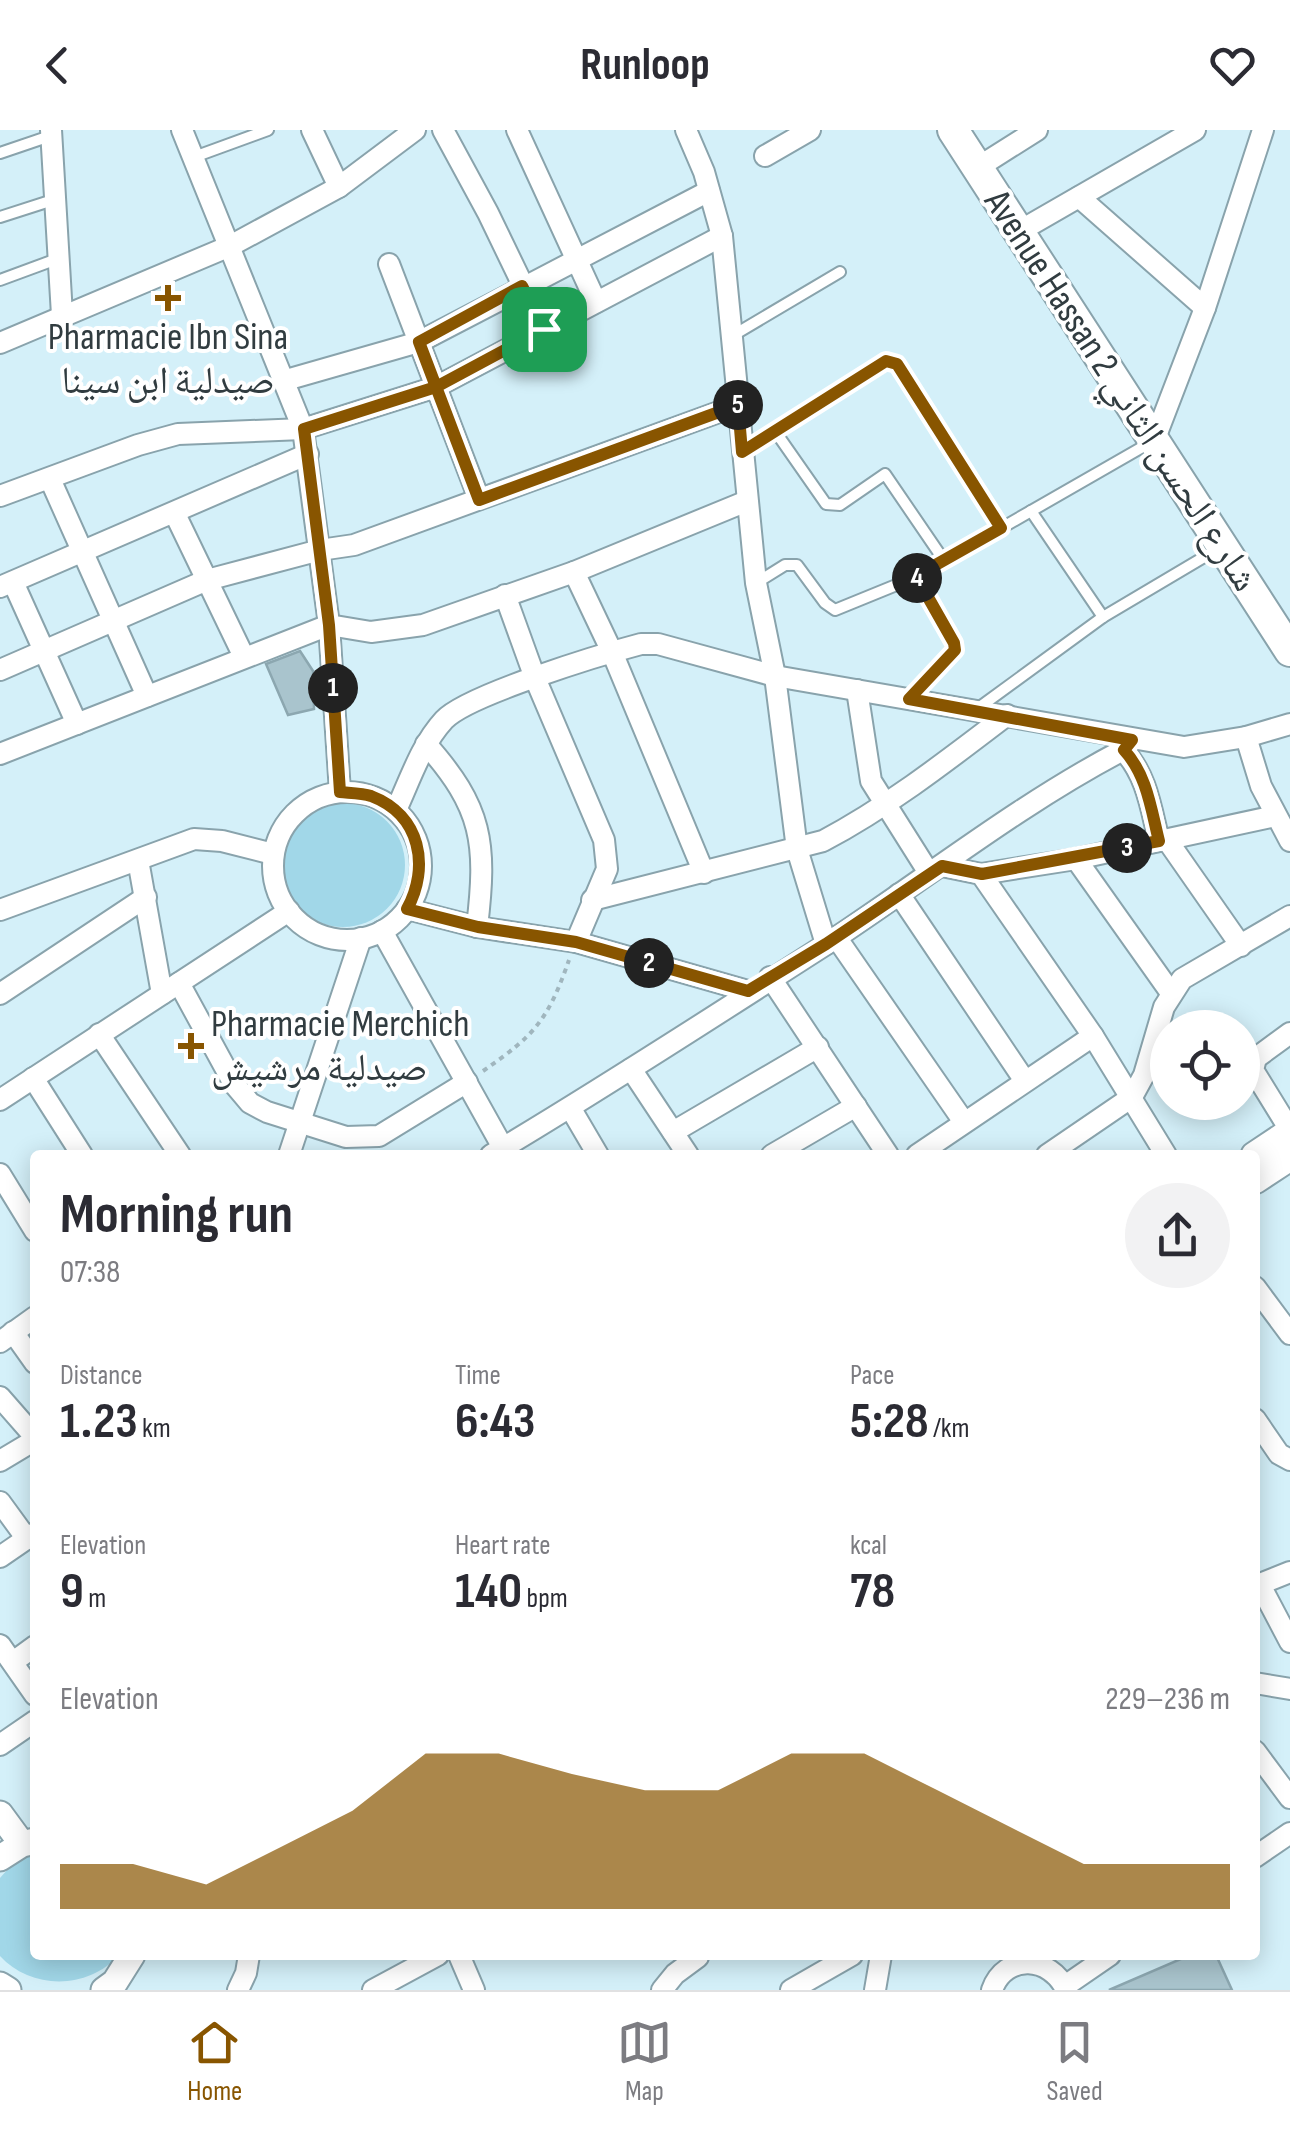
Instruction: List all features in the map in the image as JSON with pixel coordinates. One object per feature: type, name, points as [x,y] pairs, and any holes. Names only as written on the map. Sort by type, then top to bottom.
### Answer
[{"type":"main road","name":"Avenue Hassan 2 شارع الحسن الثاني","points":[[953,130],[1290,652]]},
{"type":"street","points":[[182,130],[304,429],[329,625],[340,792]]},
{"type":"street","points":[[312,130],[339,188]]},
{"type":"street","points":[[0,343],[230,246],[339,188],[415,130]]},
{"type":"street","points":[[443,130],[544,329]]},
{"type":"street","points":[[517,130],[596,302]]},
{"type":"street","points":[[686,130],[722,236],[756,583],[774,676],[797,849],[831,941],[964,1122]]},
{"type":"street","points":[[765,156],[810,130]]},
{"type":"street","points":[[977,168],[1037,130]]},
{"type":"street","points":[[1018,232],[1196,130]]},
{"type":"street","points":[[1154,440],[1205,308],[1263,130]]},
{"type":"street","points":[[51,133],[62,315]]},
{"type":"street","points":[[286,380],[419,342],[709,191]]},
{"type":"street","points":[[1080,197],[1205,308]]},
{"type":"street","points":[[0,496],[178,434],[304,429],[436,387],[722,236]]},
{"type":"street","points":[[389,264],[479,500]]},
{"type":"street","points":[[0,670],[206,580],[354,545],[738,405]]},
{"type":"street","points":[[77,724],[44,652],[6,584],[308,454]]},
{"type":"street","points":[[50,479],[146,696]]},
{"type":"street","points":[[0,754],[329,625],[370,632],[400,631],[458,614],[574,572],[747,501]]},
{"type":"street","points":[[175,514],[244,657]]},
{"type":"street","points":[[574,572],[612,652],[704,873]]},
{"type":"street","points":[[505,595],[535,678],[604,840],[607,869],[576,942]]},
{"type":"street","points":[[396,810],[426,744],[446,717],[535,678],[641,644],[658,644],[774,676],[1007,714],[1128,745],[1184,747],[1290,724]]},
{"type":"street","points":[[858,690],[871,782],[883,804],[935,870],[982,874],[1275,816]]},
{"type":"street","points":[[592,900],[823,841],[942,764],[1007,714]]},
{"type":"street","points":[[1246,736],[1261,786],[1290,841]]},
{"type":"street","points":[[426,744],[465,794],[477,821],[482,861],[478,927]]},
{"type":"street","points":[[1128,745],[1163,841],[1241,946]]},
{"type":"street","points":[[505,1150],[1128,745]]},
{"type":"street","points":[[340,792],[370,795],[396,810],[410,826],[419,846],[418,890],[407,909],[382,930],[361,938],[329,938],[309,930],[280,898],[273,876],[273,854],[285,824],[309,802],[340,792]]},
{"type":"street","points":[[0,910],[194,839],[222,841],[273,854]]},
{"type":"street","points":[[1076,858],[1171,994]]},
{"type":"street","points":[[138,860],[170,988],[250,1103],[346,1137],[380,1136],[467,1082]]},
{"type":"street","points":[[982,874],[1093,1036],[1163,1150]]},
{"type":"street","points":[[899,894],[1025,1081]]},
{"type":"street","points":[[0,994],[146,898]]},
{"type":"street","points":[[407,909],[478,927],[576,942],[748,991]]},
{"type":"street","points":[[0,1100],[289,911]]},
{"type":"street","points":[[1055,1150],[1132,1097],[1144,1074],[1156,1029],[1182,978],[1290,916]]},
{"type":"street","points":[[382,930],[467,1082],[499,1150]]},
{"type":"street","points":[[292,1150],[361,938]]},
{"type":"street","points":[[770,977],[885,1150]]},
{"type":"street","points":[[1260,1151],[1290,1131],[1253,1070],[1256,1058],[1290,1033]]},
{"type":"street","points":[[99,1034],[177,1150]]},
{"type":"street","points":[[925,1150],[1093,1036]]},
{"type":"street","points":[[674,1132],[818,1047]]},
{"type":"street","points":[[630,1069],[685,1150]]},
{"type":"street","points":[[33,1078],[79,1150]]},
{"type":"street","points":[[781,1150],[856,1106]]},
{"type":"street","points":[[571,1109],[595,1150]]},
{"type":"street","points":[[1260,1178],[1290,1158]]},
{"type":"street","points":[[0,1174],[6,1199],[30,1225]]},
{"type":"street","points":[[1260,1294],[1290,1298]]},
{"type":"street","points":[[1260,1298],[1290,1334]]},
{"type":"street","points":[[30,1320],[6,1337],[30,1359]]},
{"type":"street","points":[[0,1398],[30,1432]]},
{"type":"street","points":[[1260,1426],[1279,1454],[1290,1460]]},
{"type":"street","points":[[0,1462],[30,1441]]},
{"type":"street","points":[[0,1502],[30,1535]]},
{"type":"street","points":[[0,1557],[30,1537]]},
{"type":"street","points":[[1260,1585],[1290,1572]]},
{"type":"street","points":[[1260,1590],[1290,1642]]},
{"type":"street","points":[[6,1653],[30,1689]]},
{"type":"street","points":[[1260,1684],[1290,1689]]},
{"type":"street","points":[[0,1745],[30,1724]]},
{"type":"street","points":[[1260,1757],[1290,1798]]},
{"type":"street","points":[[0,1814],[19,1848]]},
{"type":"street","points":[[1260,1854],[1290,1833]]},
{"type":"street","points":[[113,1988],[129,1960]]},
{"type":"street","points":[[238,1990],[248,1960]]},
{"type":"street","points":[[373,1990],[429,1960]]},
{"type":"street","points":[[461,1960],[474,1990]]},
{"type":"street","points":[[662,1990],[694,1960]]},
{"type":"street","points":[[791,1990],[843,1960]]},
{"type":"street","points":[[875,1990],[880,1960]]},
{"type":"street","points":[[992,1990],[999,1963],[1034,1960]]},
{"type":"street","points":[[1040,1960],[1066,1988],[1103,1960]]},
{"type":"street","points":[[0,1985],[8,1990]]},
{"type":"lane","points":[[193,158],[268,130]]},
{"type":"lane","points":[[0,153],[51,133]]},
{"type":"lane","points":[[0,217],[53,200]]},
{"type":"lane","points":[[0,280],[57,259]]},
{"type":"lane","points":[[731,336],[840,272]]},
{"type":"lane","points":[[742,452],[891,361],[908,378],[1001,528]]},
{"type":"lane","points":[[774,432],[826,504],[840,505],[885,474],[943,560]]},
{"type":"lane","points":[[756,583],[784,566],[797,566],[835,610],[916,576],[1154,440]]},
{"type":"lane","points":[[1031,511],[1103,617]]},
{"type":"lane","points":[[976,710],[1103,617],[1221,546]]},
{"type":"lane","points":[[909,699],[955,650],[916,576]]},
{"type":"path","points":[[467,1082],[511,1052],[545,1019],[576,942]]},
{"type":"shaded area","points":[[343,803],[367,807],[387,821],[401,841],[405,865],[401,889],[387,909],[367,923],[343,927],[319,923],[299,909],[285,889],[281,865],[285,841],[299,821],[319,807]]},
{"type":"shaded area","points":[[30,1853],[30,1960],[113,1960],[92,1975],[60,1981],[27,1975],[0,1956],[0,1878],[15,1861]]},
{"type":"building","points":[[300,651],[313,671],[314,709],[288,715],[266,664]]},
{"type":"building","points":[[1178,1960],[1218,1960],[1232,1990],[1109,1990]]},
{"type":"place","name":"Pharmacie Ibn Sina صيدلية ابن سينا","points":[[168,298]]},
{"type":"place","name":"Pharmacie Merchich صيدلية مرشيش","points":[[191,1046]]},
{"type":"route","points":[[544,329],[436,387],[304,429],[329,625],[340,792],[370,795],[396,810],[410,826],[419,846],[421,868],[418,890],[407,909],[478,927],[576,942],[748,991],[942,866],[982,874],[1159,841],[1143,779],[1124,750],[1132,740],[909,699],[955,650],[916,576],[1001,528],[897,364],[886,361],[742,452],[738,405],[479,500],[436,387],[419,342],[522,286],[544,329]]}]
